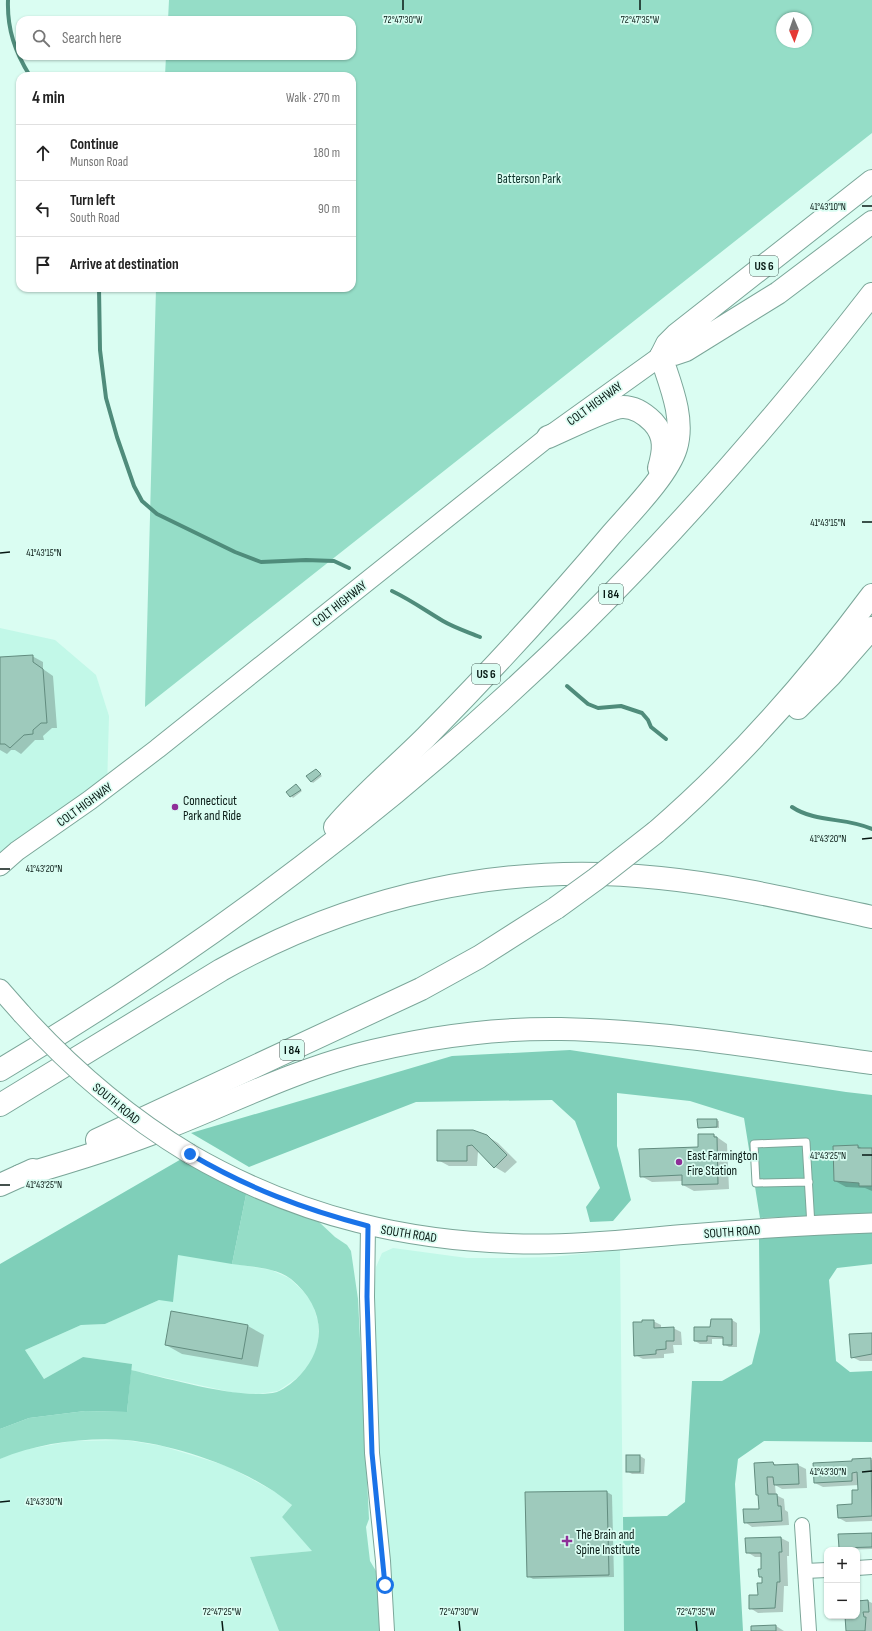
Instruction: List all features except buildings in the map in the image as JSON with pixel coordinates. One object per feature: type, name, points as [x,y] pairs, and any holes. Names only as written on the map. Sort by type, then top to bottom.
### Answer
[{"type":"highway","name":"COLT HIGHWAY","points":[[661,356],[667,344],[676,334],[872,181]]},
{"type":"highway","name":"COLT HIGHWAY","points":[[661,356],[686,350],[753,310],[803,275],[872,222]]},
{"type":"highway","name":"I 84","points":[[0,1070],[90,1015],[184,953],[314,858],[408,782],[493,708],[607,599],[687,515],[804,380],[872,294]]},
{"type":"highway","name":"US 6","points":[[314,858],[345,815],[426,737],[543,613],[653,484],[670,461],[678,437],[676,411],[661,356]]},
{"type":"highway","points":[[548,437],[616,408],[626,407],[636,410],[654,423],[663,440],[662,457],[653,484]]},
{"type":"highway","name":"I 84","points":[[0,1185],[421,990],[479,957],[556,908],[596,880],[656,832],[720,773],[802,683],[863,623],[872,595]]},
{"type":"highway","points":[[720,773],[806,701],[858,645],[863,623]]},
{"type":"highway","points":[[0,1105],[215,974],[258,950],[332,917],[369,905],[415,893],[478,881],[518,877],[619,874],[720,886],[872,917]]},
{"type":"highway","points":[[20,1176],[134,1141],[263,1086],[304,1071],[371,1051],[457,1036],[532,1030],[620,1032],[697,1040],[872,1063]]},
{"type":"main road","name":"COLT HIGHWAY","points":[[0,866],[8,854],[122,776],[548,437],[661,356]]},
{"type":"main road","name":"SOUTH ROAD","points":[[0,989],[63,1056],[109,1098],[141,1123],[190,1154],[233,1178],[308,1210],[368,1226],[440,1238],[538,1244],[578,1244],[811,1226],[872,1224]]},
{"type":"street","points":[[368,1226],[367,1297],[372,1453],[384,1561],[386,1631]]},
{"type":"street","points":[[802,1525],[809,1631]]},
{"type":"street","points":[[860,1568],[872,1567]]},
{"type":"street","points":[[805,1572],[824,1570]]},
{"type":"lane","points":[[809,1182],[756,1183],[754,1144],[806,1142],[809,1182],[811,1226]]},
{"type":"shaded area","points":[[0,628],[55,640],[96,675],[109,716],[107,788],[0,861]]},
{"type":"shaded area","points":[[570,1050],[872,1095],[872,1213],[760,1218],[744,1118],[690,1101],[617,1093],[617,1146],[631,1200],[613,1221],[590,1222],[586,1207],[600,1188],[575,1121],[552,1100],[416,1102],[249,1167],[191,1133],[452,1056]]},
{"type":"shaded area","points":[[190,1154],[248,1185],[232,1264],[178,1255],[173,1302],[159,1300],[105,1324],[81,1325],[25,1350],[44,1379],[83,1357],[132,1364],[127,1412],[85,1411],[29,1418],[0,1429],[0,1264]]},
{"type":"shaded area","points":[[872,1223],[872,1264],[837,1268],[829,1280],[836,1361],[850,1372],[872,1371],[872,1442],[764,1441],[738,1459],[735,1484],[743,1631],[624,1631],[623,1517],[667,1516],[685,1502],[692,1381],[722,1381],[752,1364],[760,1332],[759,1239],[780,1227]]},
{"type":"shaded area","points":[[393,1248],[467,1258],[551,1257],[620,1250],[624,1631],[394,1631],[392,1584],[379,1454],[374,1297],[376,1267],[382,1253]]},
{"type":"shaded area","points":[[178,1254],[271,1270],[289,1278],[303,1291],[313,1304],[318,1322],[319,1341],[312,1362],[297,1378],[278,1391],[259,1394],[235,1393],[131,1370],[132,1364],[83,1357],[44,1379],[25,1350],[81,1325],[105,1324],[159,1300]]},
{"type":"shaded area","points":[[125,1440],[162,1446],[227,1466],[279,1494],[292,1505],[282,1517],[313,1551],[250,1557],[279,1631],[0,1631],[0,1459],[18,1451],[72,1441]]},
{"type":"green space","name":"Batterson Park","points":[[169,0],[872,0],[872,133],[145,707],[156,292],[356,292],[356,72],[165,72],[166,60],[356,60],[356,16],[168,16]]},
{"type":"green space","points":[[248,1185],[301,1205],[335,1237],[347,1245],[351,1251],[358,1299],[369,1519],[366,1527],[370,1561],[376,1571],[379,1631],[279,1631],[250,1557],[312,1551],[282,1517],[292,1505],[275,1492],[235,1470],[214,1461],[169,1447],[111,1439],[62,1442],[14,1453],[0,1459],[0,1429],[29,1418],[85,1411],[127,1412],[131,1370],[225,1391],[262,1394],[280,1391],[299,1376],[310,1362],[316,1350],[319,1337],[316,1312],[310,1300],[302,1289],[285,1275],[263,1268],[232,1264]]},
{"type":"waterway","points":[[8,0],[9,21],[16,49]]},
{"type":"waterway","points":[[21,60],[28,72]]},
{"type":"waterway","points":[[99,292],[100,350],[106,398],[117,437],[134,486],[142,501],[157,514],[235,552],[261,562],[306,560],[334,561],[349,568]]},
{"type":"waterway","points":[[392,591],[457,628],[480,637]]},
{"type":"waterway","points":[[567,686],[588,704],[598,708],[621,706],[642,713],[648,720],[651,727],[666,739]]},
{"type":"waterway","points":[[792,807],[811,816],[862,825],[872,829]]},
{"type":"place","name":"Connecticut Park and Ride","points":[[175,807]]},
{"type":"place","name":"East Farmington Fire Station","points":[[679,1162]]},
{"type":"place","name":"The Brain and Spine Institute","points":[[567,1541]]},
{"type":"route","points":[[190,1154],[248,1186],[275,1197],[308,1210],[368,1226],[367,1297],[372,1453],[384,1561],[385,1585]]}]
